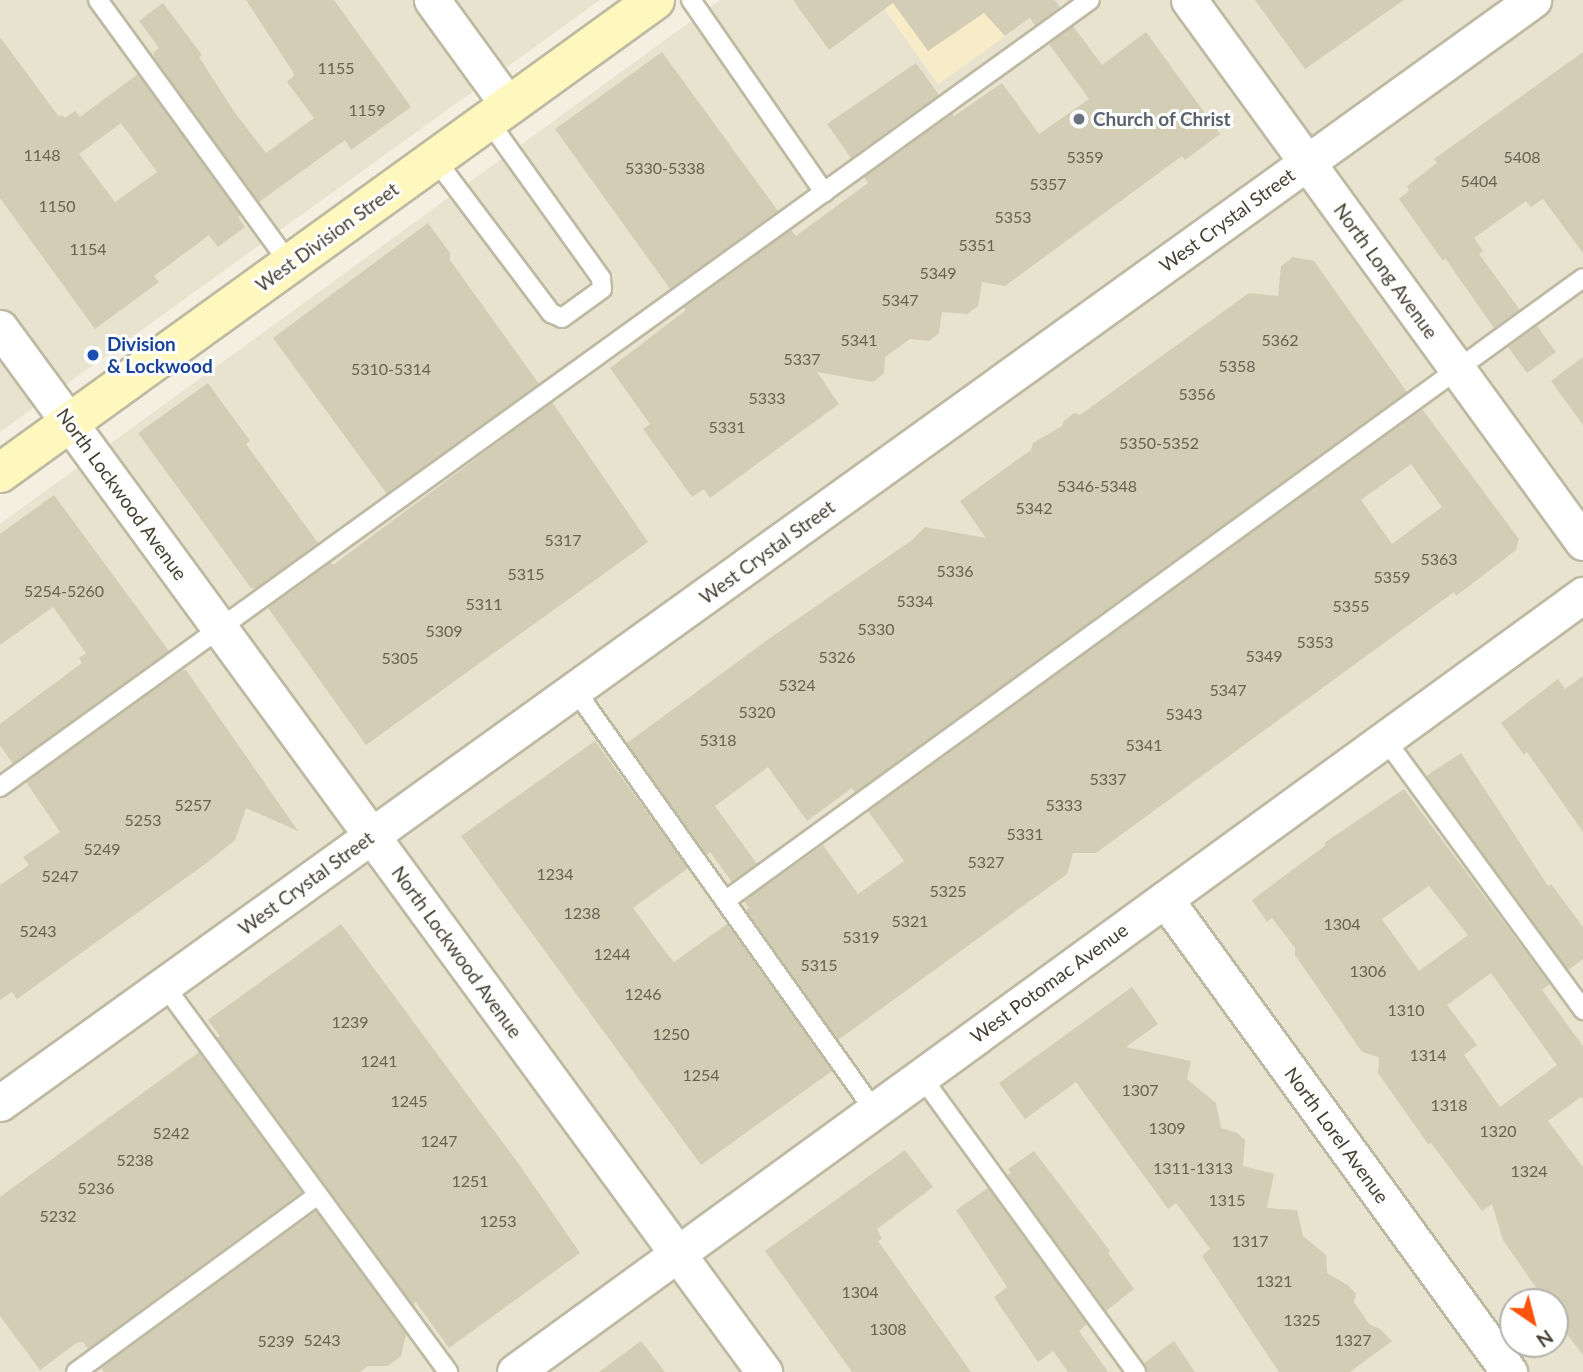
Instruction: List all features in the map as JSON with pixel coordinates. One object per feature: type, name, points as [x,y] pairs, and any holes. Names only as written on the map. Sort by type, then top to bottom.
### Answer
[{"type":"main road","name":"West Division Street","points":[[0,473],[655,0]]},
{"type":"street","points":[[432,0],[498,113]]},
{"type":"street","name":"North Long Avenue","points":[[1189,0],[1583,542]]},
{"type":"street","name":"West Crystal Street","points":[[0,1103],[1533,0]]},
{"type":"street","name":"North Lockwood Avenue","points":[[0,328],[764,1372]]},
{"type":"street","name":"West Potomac Avenue","points":[[515,1372],[1583,594]]},
{"type":"street","name":"North Lorel Avenue","points":[[1165,898],[1509,1372]]},
{"type":"lane","points":[[98,0],[290,264]]},
{"type":"lane","points":[[691,0],[824,192]]},
{"type":"lane","points":[[0,787],[1090,0]]},
{"type":"lane","points":[[435,159],[551,313],[562,318],[603,289],[601,278],[498,113]]},
{"type":"lane","points":[[725,901],[1583,278]]},
{"type":"lane","points":[[575,690],[874,1110]]},
{"type":"lane","points":[[1385,739],[1583,1010]]},
{"type":"lane","points":[[164,985],[448,1372]]},
{"type":"lane","points":[[921,1076],[1136,1372]]},
{"type":"lane","points":[[76,1372],[318,1195]]},
{"type":"shaded area","points":[[0,0],[600,0],[0,432]]},
{"type":"shaded area","points":[[720,0],[878,0],[938,84],[1056,0],[1583,0],[1583,1372],[0,1372],[0,524]]},
{"type":"shaded area","points":[[878,0],[1056,0],[938,84]]},
{"type":"building","points":[[246,0],[334,0],[411,107],[351,150],[345,140],[259,202],[156,61],[153,53],[159,48],[139,21],[163,3],[202,55],[199,57],[235,113],[266,153],[314,118],[287,82],[294,76],[293,72]]},
{"type":"building","points":[[793,0],[1055,0],[1060,7],[1035,26],[1030,18],[1005,36],[984,13],[928,51],[893,3],[829,50]]},
{"type":"building","points":[[1255,0],[1404,0],[1305,69]]},
{"type":"building","points":[[1073,26],[1102,65],[1146,32],[1220,134],[1185,160],[1182,156],[1005,286],[982,282],[978,306],[967,314],[942,312],[939,333],[929,341],[910,339],[885,357],[884,373],[873,382],[817,372],[839,404],[710,498],[704,489],[692,497],[643,429],[650,424],[610,368],[686,310],[684,307],[791,230],[796,236],[868,183],[864,177],[952,114],[954,116],[1002,83],[1039,134],[1089,99],[1049,44]]},
{"type":"building","points":[[0,37],[59,117],[62,115],[65,118],[75,111],[80,117],[138,74],[241,215],[238,217],[245,227],[218,247],[209,235],[154,276],[159,282],[95,329],[0,198]],"holes":[[[121,123],[157,172],[115,202],[79,154]]]},
{"type":"building","points":[[662,52],[778,211],[670,289],[555,129]]},
{"type":"building","points":[[1583,52],[1583,253],[1543,199],[1531,207],[1526,201],[1474,238],[1483,251],[1479,254],[1520,310],[1494,328],[1399,199],[1409,191],[1407,186],[1437,163],[1434,159]]},
{"type":"building","points":[[916,63],[939,95],[851,158],[827,124]]},
{"type":"building","points":[[428,223],[450,253],[450,260],[539,384],[387,494],[273,338]]},
{"type":"building","points":[[1293,257],[1314,261],[1407,392],[855,793],[852,788],[807,821],[768,767],[715,806],[757,864],[732,882],[710,852],[706,855],[627,743],[770,638],[912,540],[925,527],[986,538],[960,501],[1031,450],[1033,443],[1062,426],[1074,413],[1080,415],[1249,293],[1278,296],[1281,266]]},
{"type":"building","points":[[1537,326],[1556,352],[1527,373],[1508,347]]},
{"type":"building","points":[[1583,357],[1583,425],[1551,381]]},
{"type":"building","points":[[208,383],[250,441],[246,444],[318,543],[255,589],[251,588],[138,433]]},
{"type":"building","points":[[552,402],[648,542],[366,745],[268,608],[331,562],[333,565]]},
{"type":"building","points":[[1422,409],[1519,539],[1516,550],[1456,596],[1454,592],[1096,853],[1073,853],[1067,874],[838,1040],[746,910],[749,908],[744,901],[823,845],[858,894],[904,861],[868,811]],"holes":[[[1411,464],[1442,507],[1392,544],[1361,500]]]},
{"type":"building","points":[[54,495],[169,651],[13,764],[0,745],[0,724],[82,663],[79,658],[86,653],[53,607],[0,645],[0,534]]},
{"type":"building","points":[[182,670],[186,670],[298,831],[246,808],[235,840],[208,862],[17,999],[12,992],[0,1000],[0,885],[29,865],[23,857],[60,832],[26,782]]},
{"type":"building","points":[[1583,676],[1583,832],[1527,752],[1524,755],[1501,723],[1558,679],[1565,689]]},
{"type":"building","points":[[595,741],[688,868],[633,908],[674,962],[727,924],[832,1071],[701,1165],[461,836]]},
{"type":"building","points":[[1461,753],[1548,886],[1551,884],[1583,927],[1583,959],[1568,970],[1426,776]]},
{"type":"building","points":[[1404,789],[1550,984],[1542,990],[1583,1046],[1583,1099],[1581,1097],[1548,1121],[1583,1167],[1583,1355],[1569,1337],[1569,1288],[1536,1288],[1503,1240],[1492,1204],[1482,1211],[1431,1143],[1428,1144],[1378,1073],[1379,1057],[1362,1052],[1295,955],[1295,948],[1272,918],[1267,922],[1252,900],[1326,845],[1324,843]],"holes":[[[1429,886],[1468,935],[1419,971],[1382,919]],[[1491,973],[1557,1065],[1500,1107],[1464,1055],[1477,1045],[1447,1005]]]},
{"type":"building","points":[[341,924],[521,1167],[580,1253],[449,1348],[415,1301],[414,1306],[217,1038],[220,1036],[208,1020]]},
{"type":"building","points":[[1132,987],[1158,1024],[1126,1047],[1191,1061],[1187,1079],[1216,1103],[1221,1128],[1237,1133],[1245,1140],[1243,1166],[1274,1174],[1267,1208],[1297,1210],[1303,1236],[1326,1255],[1327,1273],[1349,1286],[1356,1294],[1354,1302],[1369,1324],[1380,1329],[1392,1341],[1350,1372],[1279,1372],[1202,1256],[1210,1249],[1176,1203],[1168,1209],[1076,1082],[1025,1119],[999,1083]]},
{"type":"building","points":[[199,1052],[302,1192],[88,1349],[83,1342],[78,1342],[40,1370],[0,1316],[0,1197]]},
{"type":"building","points":[[905,1150],[933,1187],[877,1229],[882,1239],[878,1241],[971,1372],[852,1372],[765,1251]]},
{"type":"building","points":[[1034,1151],[1110,1251],[1108,1253],[1134,1289],[1106,1311],[1007,1175],[1011,1173],[1008,1169]]},
{"type":"building","points":[[988,1188],[1087,1324],[1079,1331],[1108,1372],[1068,1372],[1053,1351],[1038,1362],[994,1297],[1007,1287],[956,1210]]},
{"type":"building","points":[[316,1211],[406,1334],[401,1356],[388,1366],[368,1366],[360,1372],[104,1372],[101,1368]]},
{"type":"building","points":[[641,1341],[665,1372],[599,1372]]},
{"type":"building","points":[[1174,1341],[1195,1372],[1147,1372],[1144,1363]]},
{"type":"place","name":"Church of Christ","points":[[1079,119]]},
{"type":"place","name":"Division & Lockwood","points":[[93,355]]}]
